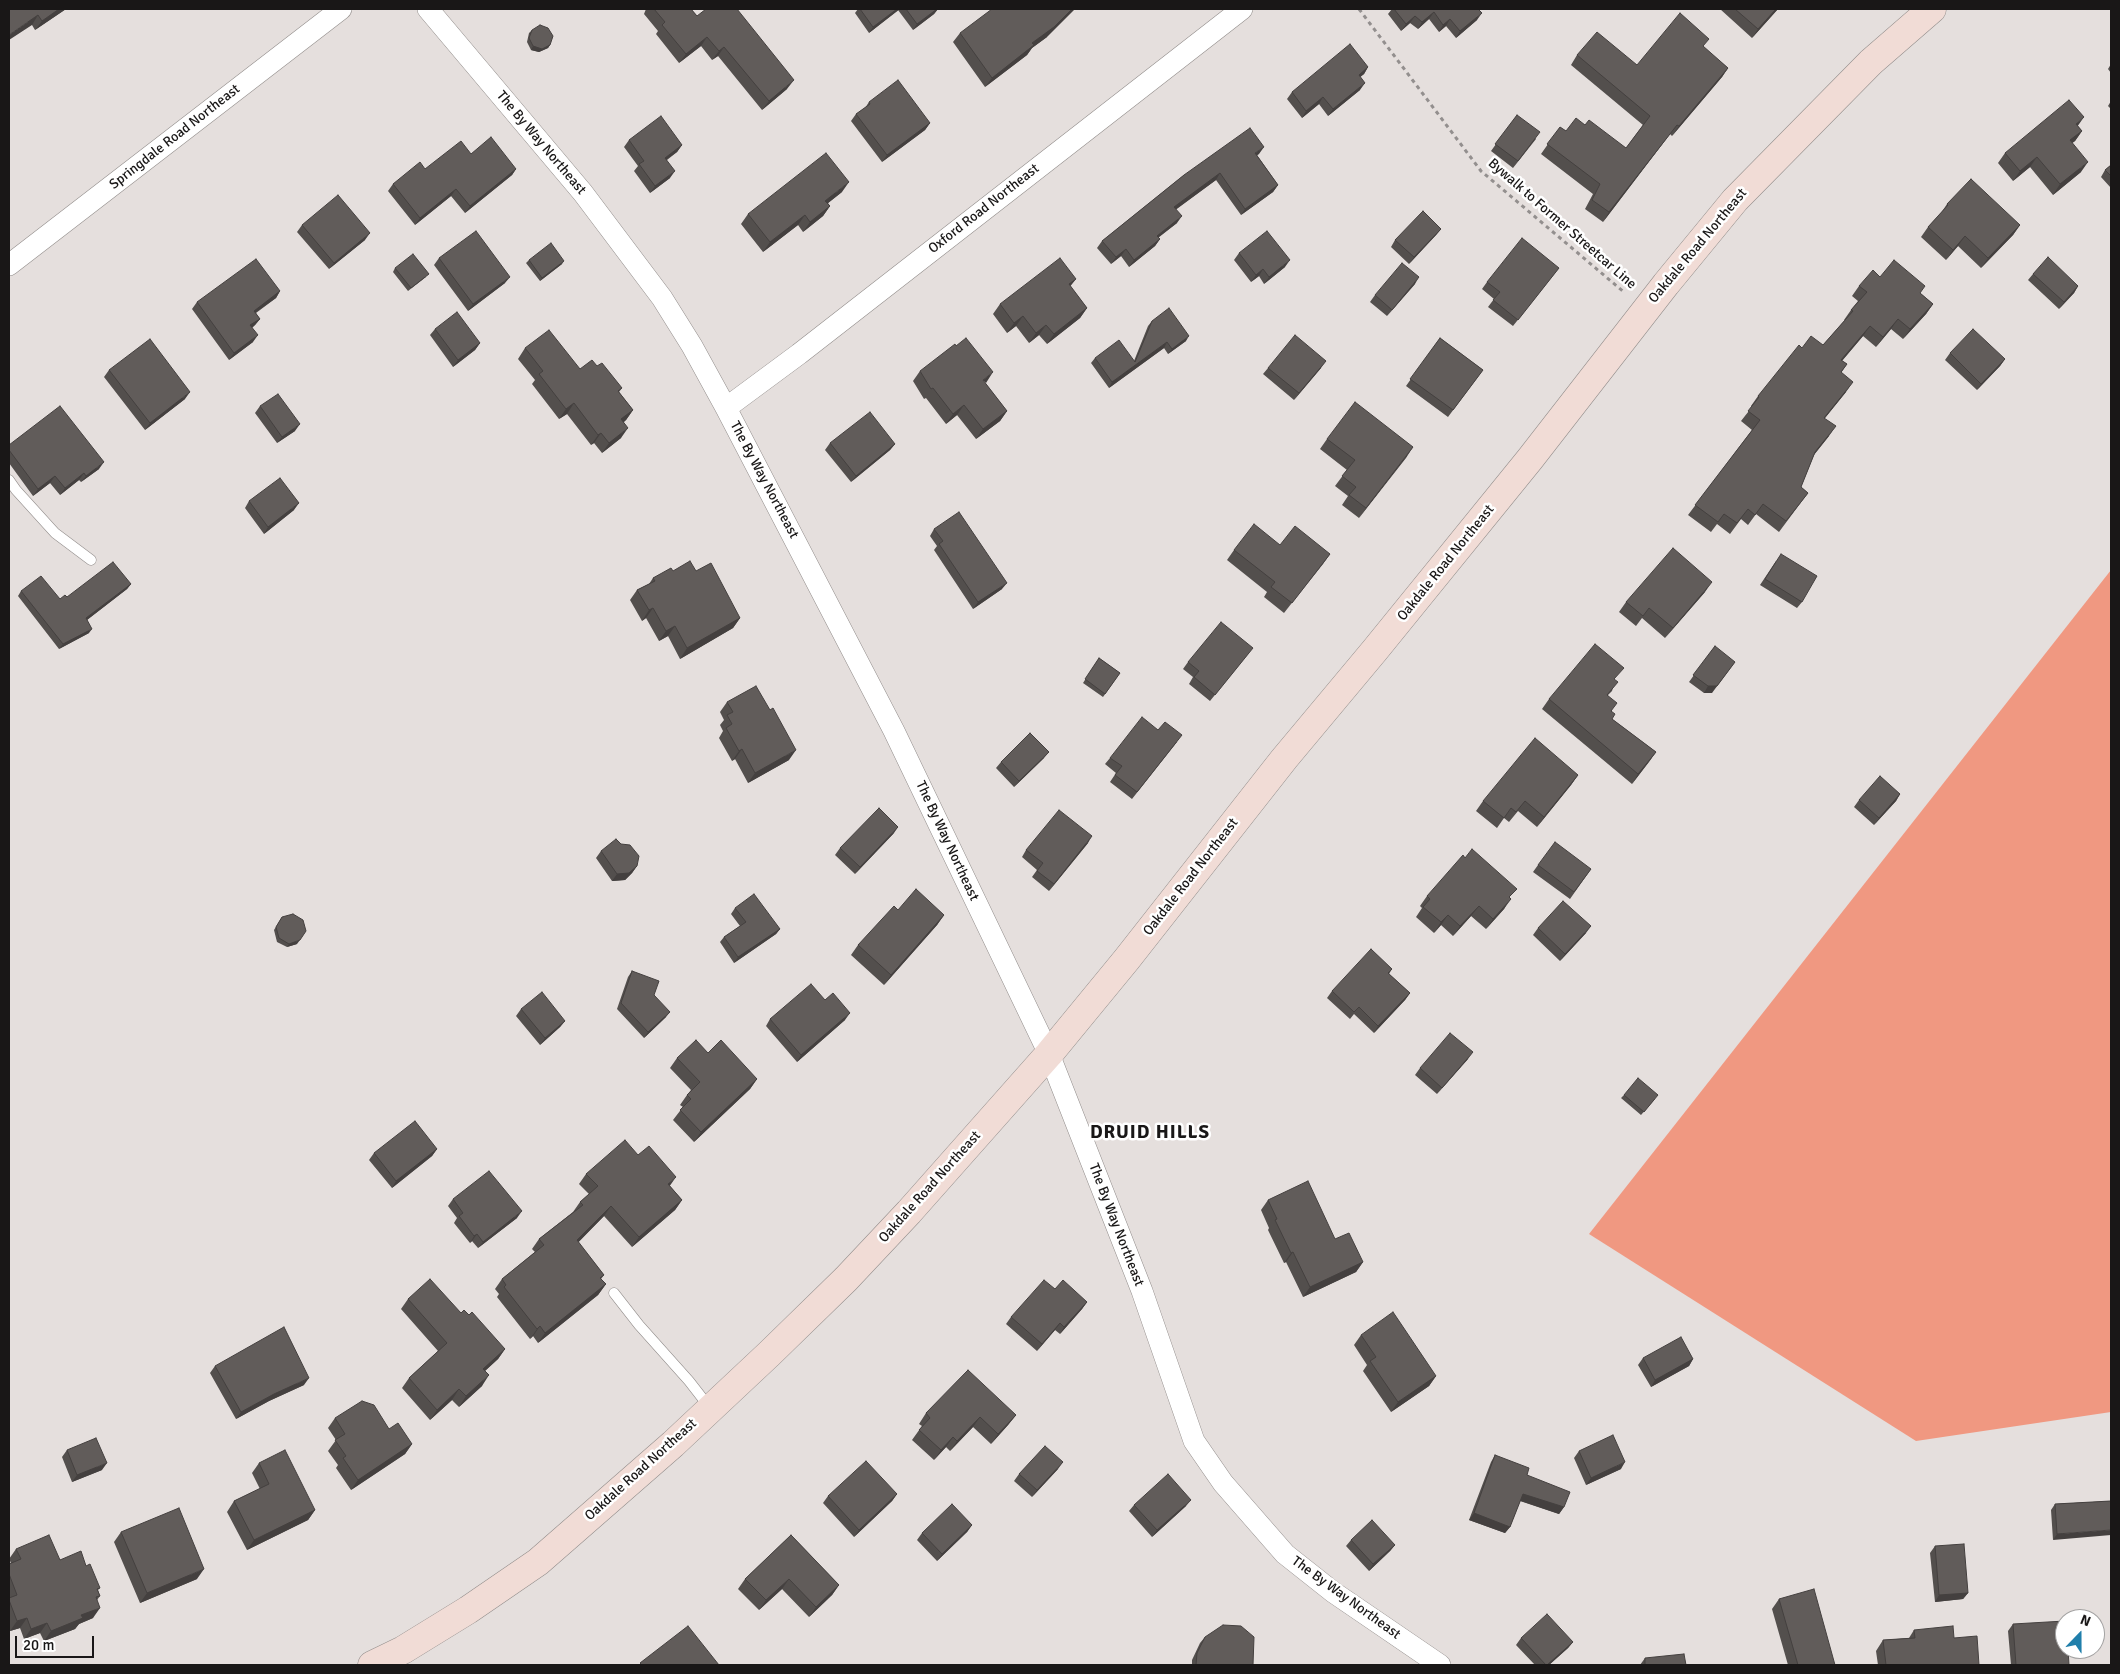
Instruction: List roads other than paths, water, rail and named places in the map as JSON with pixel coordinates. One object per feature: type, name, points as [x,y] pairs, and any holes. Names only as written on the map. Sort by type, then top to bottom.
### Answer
[{"type":"street","name":"Springdale Road Northeast","points":[[9,266],[341,9]]},
{"type":"street","name":"The By Way Northeast","points":[[428,9],[533,132],[647,278],[692,346],[726,408],[898,739],[1049,1054],[1142,1291],[1194,1441],[1208,1464],[1263,1532],[1299,1566],[1333,1592],[1440,1665]]},
{"type":"street","name":"Oxford Road Northeast","points":[[726,408],[1242,9]]},
{"type":"street","name":"Oakdale Road Northeast","points":[[372,1665],[403,1650],[444,1625],[538,1562],[710,1408],[846,1279],[909,1212],[1049,1054],[1127,960],[1284,759],[1530,460],[1645,310],[1736,200],[1871,62],[1932,9]]},
{"type":"lane","points":[[9,480],[55,533],[91,560]]},
{"type":"lane","points":[[614,1293],[689,1380],[710,1408]]},
{"type":"district","name":"DRUID HILLS","points":[[1150,1133]]}]
